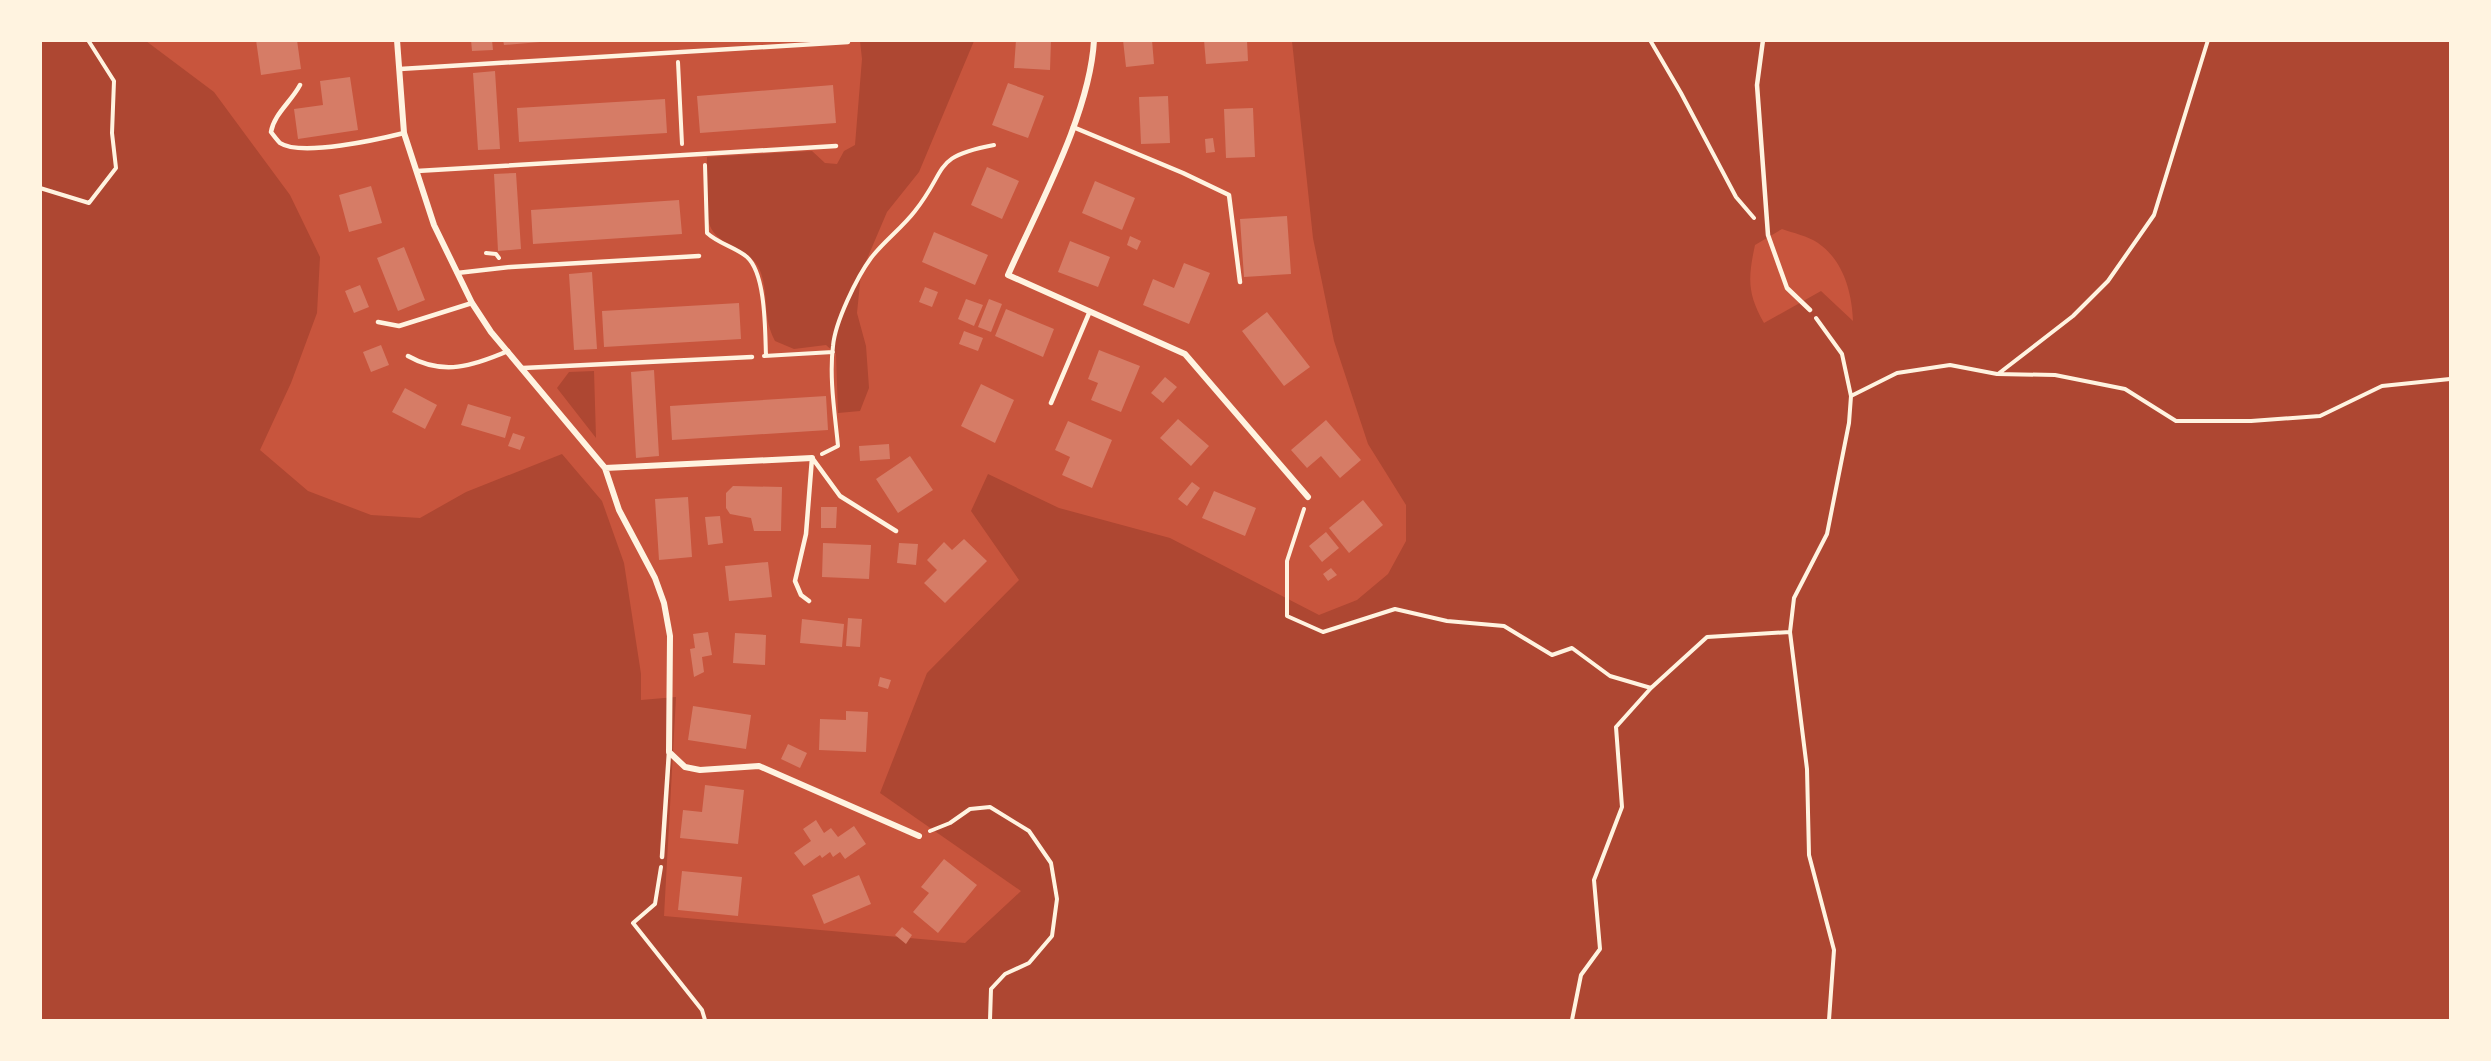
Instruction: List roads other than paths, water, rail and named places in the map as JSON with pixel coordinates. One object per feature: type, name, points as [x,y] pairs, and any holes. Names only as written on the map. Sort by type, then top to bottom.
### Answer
[{"type":"street","points":[[397,40],[404,133],[434,225],[457,273],[472,303],[508,351],[605,468],[619,510],[655,578],[664,603],[670,636],[669,752],[686,767],[700,770],[759,766],[919,836]]},
{"type":"street","points":[[1094,40],[1089,76],[1073,128],[1008,275],[1185,354],[1308,497]]},
{"type":"street","points":[[605,468],[812,458]]},
{"type":"lane","points":[[1762,40],[1757,85],[1768,235],[1787,288],[1810,310]]},
{"type":"lane","points":[[400,69],[848,42]]},
{"type":"lane","points":[[300,85],[291,102],[273,120],[271,132],[281,144],[298,147],[348,146],[404,133]]},
{"type":"lane","points":[[1073,128],[1183,173],[1229,195],[1240,282]]},
{"type":"lane","points":[[417,171],[836,146]]},
{"type":"lane","points":[[457,273],[511,267],[699,256]]},
{"type":"lane","points":[[378,322],[399,326],[472,303]]},
{"type":"lane","points":[[1051,403],[1090,310]]},
{"type":"lane","points":[[408,356],[426,366],[437,368],[462,366],[508,351]]},
{"type":"lane","points":[[523,368],[752,357]]},
{"type":"lane","points":[[812,458],[840,496],[896,531]]},
{"type":"lane","points":[[809,601],[801,595],[795,581],[806,534],[812,458]]},
{"type":"lane","points":[[662,858],[669,752]]}]
